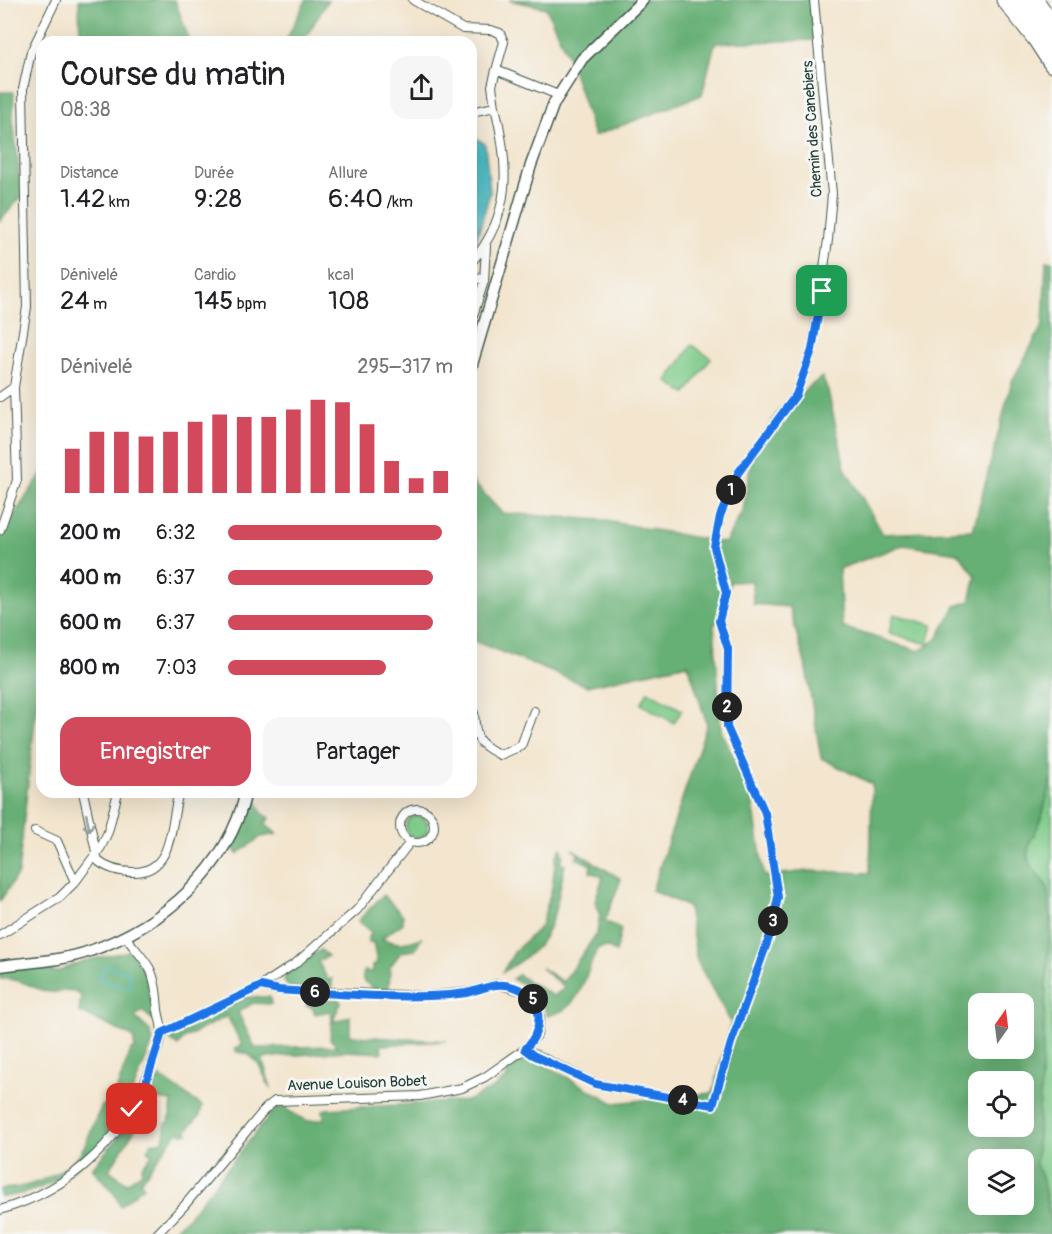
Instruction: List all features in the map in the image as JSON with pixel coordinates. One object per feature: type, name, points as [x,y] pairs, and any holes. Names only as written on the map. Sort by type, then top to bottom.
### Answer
[{"type":"highway","points":[[999,0],[1013,4],[1052,43]]},
{"type":"highway","points":[[1036,0],[1052,23]]},
{"type":"highway","points":[[1013,4],[1052,65]]},
{"type":"street","points":[[39,36],[56,0]]},
{"type":"street","points":[[413,0],[463,29],[491,30],[500,33],[504,42],[492,86],[507,173],[495,227],[486,246],[477,256]]},
{"type":"street","points":[[477,348],[545,121],[558,95],[582,59],[643,0]]},
{"type":"street","name":"Chemin des Canebiers","points":[[525,1049],[595,1084],[713,1105],[731,1043],[770,935],[778,897],[765,813],[727,727],[728,649],[719,621],[726,593],[714,547],[720,516],[738,473],[796,395],[812,350],[827,250],[832,194],[814,0]]},
{"type":"street","points":[[0,530],[16,480],[14,387],[27,307],[23,89],[31,52],[36,42]]},
{"type":"street","points":[[496,70],[558,95]]},
{"type":"street","points":[[477,111],[495,107]]},
{"type":"street","points":[[477,303],[484,281],[486,246]]},
{"type":"street","points":[[477,278],[484,281]]},
{"type":"street","points":[[0,398],[14,387]]},
{"type":"street","points":[[477,738],[480,744],[500,755],[521,746],[534,711]]},
{"type":"street","points":[[83,798],[95,853],[105,866],[124,871],[148,870],[159,864],[171,835],[178,798]]},
{"type":"street","points":[[0,934],[59,898],[75,882],[108,832],[116,798]]},
{"type":"street","points":[[0,966],[88,952],[125,936],[190,890],[210,870],[237,825],[244,798]]},
{"type":"street","points":[[416,809],[423,810],[433,820],[431,835],[418,842],[411,841],[401,831],[403,816],[416,809]]},
{"type":"street","points":[[35,831],[57,841],[75,882]]},
{"type":"street","points":[[162,1033],[261,986],[296,963],[357,910],[411,841]]},
{"type":"street","points":[[0,1210],[18,1204],[54,1186],[87,1165],[106,1146],[128,1118],[146,1083],[162,1033],[151,970],[125,936]]},
{"type":"street","name":"Avenue Louison Bobet","points":[[156,1234],[184,1206],[266,1108],[275,1101],[420,1096],[454,1090],[485,1077],[525,1049],[537,1035],[540,1017],[533,1000],[515,987],[497,984],[469,992],[427,996],[279,990],[261,986]]},
{"type":"green space","points":[[79,0],[175,0],[188,36],[80,36]]},
{"type":"green space","points":[[306,0],[328,0],[307,36],[288,36]]},
{"type":"green space","points":[[509,0],[810,0],[814,40],[715,43],[702,95],[594,136],[569,59],[546,8]]},
{"type":"green space","points":[[0,92],[14,92],[13,119],[22,196],[0,221]]},
{"type":"green space","points":[[1046,261],[1052,261],[1052,778],[1041,820],[1027,854],[1031,866],[1048,888],[1050,921],[1036,1165],[1042,1177],[1052,1234],[683,1234],[667,1227],[658,1234],[169,1234],[189,1216],[274,1110],[287,1106],[287,1110],[307,1121],[324,1119],[323,1110],[327,1109],[467,1101],[495,1087],[508,1076],[503,1067],[514,1057],[516,1063],[523,1062],[528,1056],[614,1103],[713,1093],[731,1023],[697,961],[688,907],[652,890],[707,724],[688,664],[587,686],[477,642],[477,486],[502,513],[601,520],[725,543],[743,510],[753,450],[780,409],[822,377],[828,391],[845,468],[883,534],[973,530],[1012,381],[1043,325]],"holes":[[[903,545],[958,553],[976,576],[970,601],[955,606],[937,639],[919,651],[842,627],[839,569]],[[752,581],[753,604],[789,607],[805,663],[821,758],[872,784],[870,873],[808,871],[764,876],[752,796],[721,730],[714,624],[719,621],[730,582]]]},
{"type":"green space","points":[[692,345],[711,358],[686,394],[667,381]]},
{"type":"green space","points":[[36,482],[36,709],[18,874],[0,901],[0,536]]},
{"type":"green space","points":[[894,614],[933,625],[928,644],[889,633]]},
{"type":"green space","points":[[648,691],[682,710],[674,723],[641,704]]},
{"type":"green space","points":[[1052,778],[1052,1223],[1042,1177],[1036,1165],[1050,921],[1048,888],[1031,866],[1027,855],[1030,842],[1041,820]]},
{"type":"green space","points":[[257,801],[262,813],[270,818],[265,824],[277,834],[261,837],[237,854],[233,848],[244,825],[250,803]]},
{"type":"green space","points":[[417,816],[425,819],[428,827],[425,835],[417,838],[409,835],[406,827],[409,819]]},
{"type":"green space","points":[[561,848],[563,855],[560,863],[565,864],[555,910],[546,933],[533,951],[502,973],[515,951],[541,926],[552,888],[556,857]]},
{"type":"green space","points":[[572,849],[621,879],[605,921],[621,929],[616,952],[607,947],[598,948],[575,999],[559,1013],[547,1016],[539,997],[525,985],[512,979],[518,975],[553,996],[565,988],[541,968],[563,982],[597,933],[600,914],[595,901],[603,877],[590,872],[591,865],[576,858],[579,855]]},
{"type":"green space","points":[[383,895],[403,915],[403,923],[382,938],[402,943],[421,938],[415,950],[401,952],[390,967],[389,990],[374,990],[363,980],[363,971],[373,972],[373,965],[377,963],[373,942],[368,942],[372,933],[358,921]]},
{"type":"green space","points":[[321,950],[328,956],[318,961],[328,980],[332,979],[332,989],[289,988],[284,981],[286,972]]},
{"type":"green space","points":[[129,951],[145,975],[153,1020],[142,1011],[135,1017],[150,1031],[153,1042],[130,1097],[119,1092],[117,1088],[131,1050],[135,1049],[133,1037],[79,1012],[81,996],[73,991],[50,992],[15,980],[0,979],[0,970],[30,967],[57,972],[83,961]]},
{"type":"green space","points":[[246,997],[270,997],[271,1004],[253,1003],[238,1012],[255,1048],[337,1046],[330,1039],[332,1017],[330,1011],[315,1014],[312,1007],[306,1006],[309,1000],[339,999],[341,1003],[334,1017],[335,1022],[350,1016],[352,1036],[447,1041],[381,1045],[382,1053],[345,1051],[262,1058],[271,1089],[255,1059],[235,1049],[242,1045],[227,1016],[183,1039],[178,1046],[169,1039]]},
{"type":"green space","points":[[159,1076],[202,1106],[200,1115],[186,1131],[188,1133],[182,1135],[181,1131],[176,1134],[140,1182],[144,1186],[120,1206],[116,1196],[92,1168],[134,1119],[139,1123],[109,1170],[127,1183],[142,1172],[142,1166],[152,1155],[147,1150],[151,1143],[163,1141],[166,1123],[169,1123],[172,1101],[156,1099],[154,1104],[148,1103],[142,1111],[137,1108],[145,1088],[149,1087],[153,1079],[158,1081]]},
{"type":"green space","points":[[103,1105],[126,1115],[87,1159],[56,1181],[38,1189],[0,1197],[0,1189],[39,1182],[52,1176],[74,1160],[82,1150]]},
{"type":"water","points":[[477,139],[485,144],[490,193],[477,237]]},
{"type":"waterway","points":[[106,966],[130,973],[129,989],[98,979],[106,966]]},
{"type":"route","points":[[132,1109],[146,1083],[162,1033],[261,986],[279,990],[362,995],[427,996],[453,995],[497,984],[515,987],[525,992],[533,1000],[540,1017],[537,1035],[525,1049],[533,1055],[559,1065],[595,1084],[713,1105],[731,1043],[770,935],[778,897],[765,813],[727,727],[728,649],[719,621],[726,593],[714,547],[720,516],[738,473],[796,395],[812,350],[822,291]]}]
